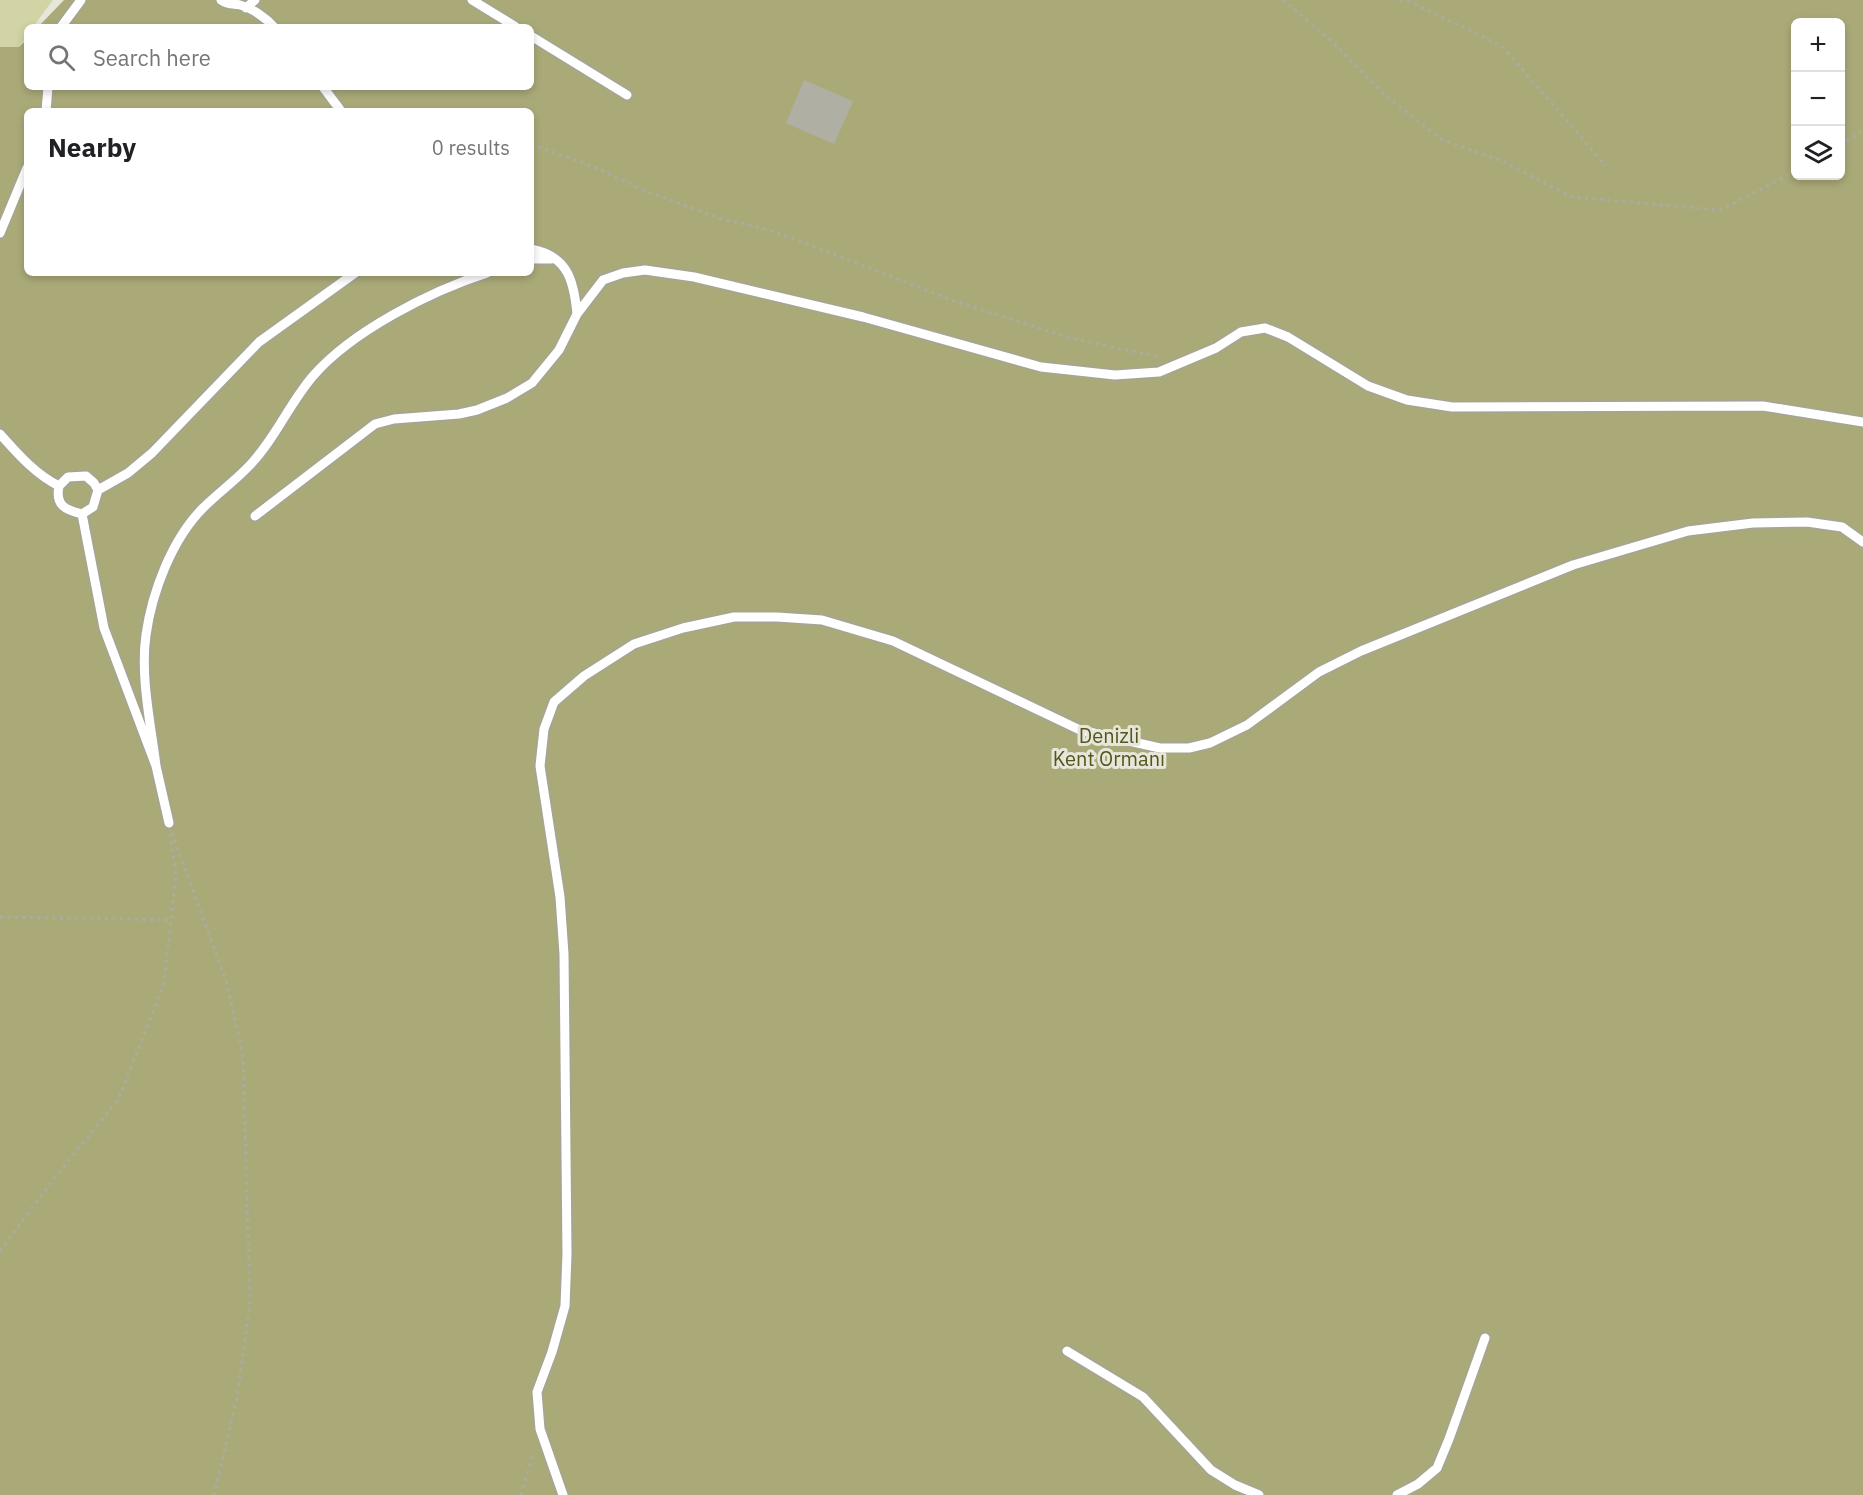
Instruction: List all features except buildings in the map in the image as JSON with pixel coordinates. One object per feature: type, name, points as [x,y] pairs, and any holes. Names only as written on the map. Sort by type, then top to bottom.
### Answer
[{"type":"lane","points":[[63,24],[81,0]]},
{"type":"lane","points":[[221,0],[227,4],[241,4],[255,0]]},
{"type":"lane","points":[[472,0],[511,24]]},
{"type":"lane","points":[[241,4],[271,24]]},
{"type":"lane","points":[[534,38],[627,96]]},
{"type":"lane","points":[[46,108],[48,90]]},
{"type":"lane","points":[[325,90],[338,108]]},
{"type":"lane","points":[[0,233],[24,175]]},
{"type":"lane","points":[[534,250],[564,265],[574,287],[577,314]]},
{"type":"lane","points":[[534,259],[557,260]]},
{"type":"lane","points":[[255,516],[375,424],[394,419],[468,412],[494,404],[520,391],[532,382],[559,350],[577,314],[603,280],[623,273],[645,270],[694,277],[863,316],[1041,367],[1115,375],[1159,372],[1216,348],[1241,332],[1265,328],[1288,337],[1368,386],[1407,400],[1452,407],[1763,406],[1863,422]]},
{"type":"lane","points":[[98,490],[128,473],[152,453],[259,342],[352,276]]},
{"type":"lane","points":[[169,823],[156,766],[145,667],[146,635],[166,565],[182,534],[201,510],[251,464],[313,376],[342,349],[369,330],[415,304],[478,276]]},
{"type":"lane","points":[[0,434],[28,465],[59,486]]},
{"type":"lane","points":[[86,476],[98,490],[93,507],[82,514],[67,510],[60,504],[57,494],[59,486],[68,477],[86,476]]},
{"type":"lane","points":[[82,514],[104,628],[156,766]]},
{"type":"lane","points":[[563,1495],[540,1429],[537,1392],[552,1352],[565,1306],[567,1254],[564,954],[560,897],[540,766],[544,729],[554,702],[584,676],[634,644],[683,628],[734,617],[822,620],[893,641],[1080,730],[1160,748],[1189,748],[1210,743],[1247,725],[1319,672],[1361,651],[1573,565],[1688,531],[1753,524],[1807,522],[1842,527],[1863,542]]},
{"type":"lane","points":[[1397,1495],[1418,1484],[1437,1468],[1485,1338]]},
{"type":"lane","points":[[1067,1351],[1143,1397],[1211,1470],[1235,1485],[1258,1495]]},
{"type":"path","points":[[1283,0],[1335,44],[1384,94],[1440,138],[1502,161],[1572,198],[1721,210],[1791,174]]},
{"type":"path","points":[[1400,0],[1408,1],[1502,46],[1606,166]]},
{"type":"path","points":[[1845,142],[1863,131]]},
{"type":"path","points":[[534,145],[599,169],[643,190],[722,219],[762,228],[797,240],[954,301],[1070,338],[1183,363]]},
{"type":"path","points":[[0,1251],[55,1177],[117,1100],[164,984],[176,873],[169,823]]},
{"type":"path","points":[[169,823],[226,981],[243,1054],[250,1304],[236,1402],[214,1495]]},
{"type":"path","points":[[0,917],[172,920]]},
{"type":"path","points":[[521,1495],[534,1451]]},
{"type":"green space","points":[[0,0],[53,0],[35,24],[24,24],[24,40],[19,47],[0,47]]},
{"type":"green space","name":"Denizli Kent Ormanı","points":[[64,0],[1863,0],[1863,1495],[0,1495],[0,47],[19,47],[24,42],[24,90],[534,90],[534,24],[41,24]]}]
